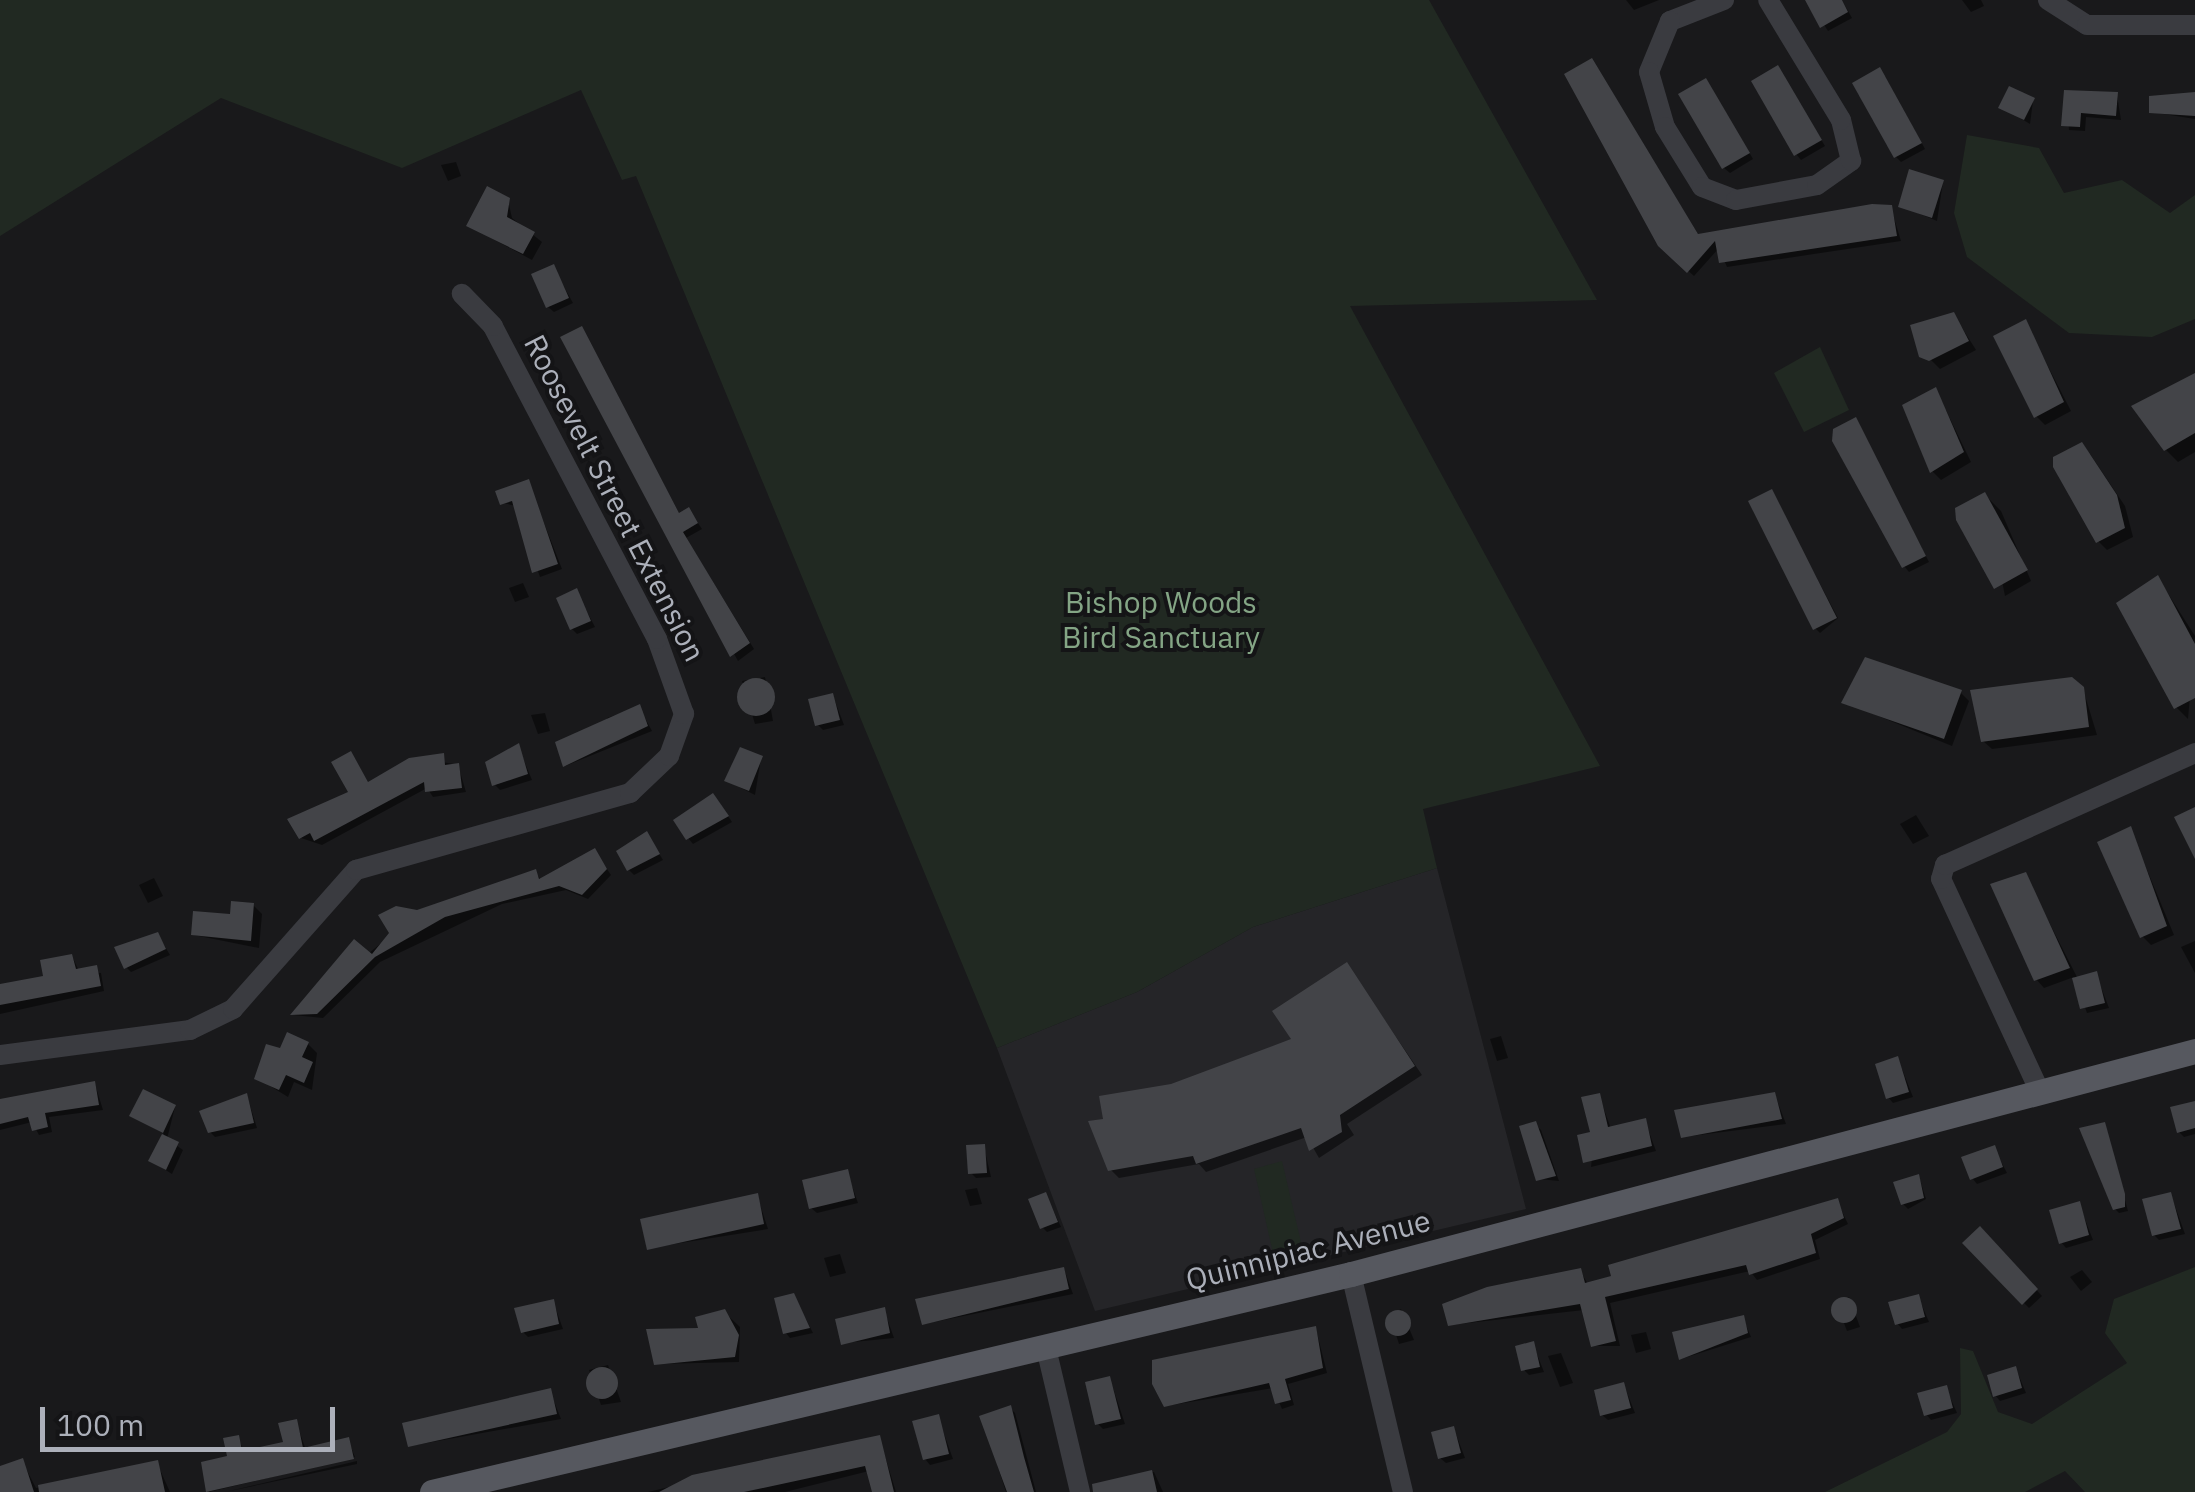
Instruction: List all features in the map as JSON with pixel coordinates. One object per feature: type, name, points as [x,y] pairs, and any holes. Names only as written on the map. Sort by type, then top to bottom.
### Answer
[{"type":"main road","name":"Quinnipiac Avenue","points":[[432,1492],[1351,1274],[2195,1051]]},
{"type":"street","points":[[1724,0],[1670,21],[1649,72],[1665,127],[1702,188],[1736,200],[1817,185],[1851,161],[1854,144],[1768,0]]},
{"type":"street","points":[[2048,0],[2087,24],[2195,26]]},
{"type":"street","name":"Roosevelt Street Extension","points":[[0,1055],[190,1030],[233,1008],[356,870],[630,793],[679,737],[680,693],[657,639],[493,326],[462,294]]},
{"type":"street","points":[[2040,1092],[1941,879],[1945,866],[2195,753]]},
{"type":"street","points":[[1351,1274],[1403,1492]]},
{"type":"street","points":[[1046,1348],[1080,1492]]},
{"type":"shaded area","points":[[1437,868],[1526,1209],[1095,1311],[997,1048],[1137,992],[1253,927]]},
{"type":"green space","name":"Bishop Woods Bird Sanctuary","points":[[0,0],[1429,0],[1597,300],[1350,306],[1600,766],[1423,809],[1437,868],[1253,927],[1137,992],[997,1048],[636,176],[622,180],[581,90],[402,168],[221,98],[0,236]]},
{"type":"green space","points":[[1967,135],[2039,148],[2064,193],[2122,180],[2170,213],[2195,195],[2195,319],[2152,337],[2069,333],[1967,257],[1954,213]]},
{"type":"green space","points":[[1820,347],[1849,410],[1804,432],[1774,373]]},
{"type":"green space","points":[[1282,1161],[1304,1255],[1275,1262],[1254,1169]]},
{"type":"green space","points":[[2195,1267],[2195,1492],[2085,1492],[2065,1471],[2025,1492],[1825,1492],[1947,1432],[1961,1414],[1960,1348],[1973,1351],[1998,1412],[2032,1424],[2127,1363],[2105,1333],[2114,1299]]},
{"type":"building","points":[[1805,0],[1842,0],[1848,12],[1820,28]]},
{"type":"building","points":[[1592,58],[1698,234],[1872,204],[1892,205],[1897,236],[1719,263],[1715,241],[1687,273],[1658,246],[1564,74]]},
{"type":"building","points":[[1778,65],[1822,140],[1794,156],[1751,81]]},
{"type":"building","points":[[1880,67],[1922,143],[1894,158],[1852,83]]},
{"type":"building","points":[[1706,78],[1750,153],[1722,169],[1678,94]]},
{"type":"building","points":[[2009,86],[2035,98],[2024,120],[1998,108]]},
{"type":"building","points":[[2064,90],[2118,92],[2116,116],[2081,113],[2080,127],[2061,126]]},
{"type":"building","points":[[2195,92],[2195,116],[2149,113],[2149,96]]},
{"type":"building","points":[[1909,169],[1944,180],[1932,218],[1898,207]]},
{"type":"building","points":[[487,186],[510,198],[507,217],[535,232],[523,254],[466,226]]},
{"type":"building","points":[[554,264],[569,298],[546,308],[531,274]]},
{"type":"building","points":[[1954,312],[1969,341],[1929,361],[1919,357],[1910,325]]},
{"type":"building","points":[[2026,319],[2064,402],[2034,418],[1993,336]]},
{"type":"building","points":[[582,326],[679,513],[689,507],[698,523],[683,532],[750,643],[730,657],[560,337]]},
{"type":"building","points":[[2195,373],[2195,433],[2164,451],[2131,406]]},
{"type":"building","points":[[1936,387],[1964,452],[1930,473],[1902,405]]},
{"type":"building","points":[[1856,417],[1926,556],[1902,568],[1832,441],[1833,429]]},
{"type":"building","points":[[2082,442],[2117,495],[2125,528],[2096,543],[2053,467],[2053,457]]},
{"type":"building","points":[[529,479],[558,564],[532,573],[512,501],[500,505],[495,491]]},
{"type":"building","points":[[1772,489],[1837,618],[1813,630],[1748,501]]},
{"type":"building","points":[[1985,492],[2028,570],[1994,589],[1956,520],[1955,508]]},
{"type":"building","points":[[2158,575],[2195,644],[2195,698],[2174,709],[2116,603]]},
{"type":"building","points":[[577,588],[591,621],[570,630],[556,598]]},
{"type":"building","points":[[1865,657],[1962,690],[1944,739],[1841,703]]},
{"type":"building","points":[[2072,677],[2084,687],[2089,727],[1981,742],[1970,690]]},
{"type":"building","points":[[756,678],[769,684],[775,697],[769,710],[756,716],[743,710],[737,697],[743,684]]},
{"type":"building","points":[[833,693],[840,720],[815,726],[808,699]]},
{"type":"building","points":[[640,704],[648,726],[563,767],[555,742]]},
{"type":"building","points":[[519,743],[528,774],[492,786],[485,762]]},
{"type":"building","points":[[740,747],[763,756],[749,791],[724,781]]},
{"type":"building","points":[[351,751],[368,782],[409,758],[444,753],[445,765],[459,763],[462,788],[425,792],[424,782],[314,841],[310,833],[299,839],[287,819],[348,792],[331,762]]},
{"type":"building","points":[[713,793],[729,816],[686,840],[673,820]]},
{"type":"building","points":[[2195,807],[2195,859],[2174,817]]},
{"type":"building","points":[[2131,826],[2167,926],[2140,938],[2097,842]]},
{"type":"building","points":[[647,831],[660,854],[627,871],[616,851]]},
{"type":"building","points":[[595,848],[607,869],[582,895],[559,886],[445,917],[375,957],[317,1014],[290,1015],[354,939],[372,954],[389,933],[378,915],[396,906],[417,910],[536,869],[539,879]]},
{"type":"building","points":[[2026,872],[2070,968],[2034,981],[1990,884]]},
{"type":"building","points":[[231,901],[254,903],[251,941],[191,935],[193,911],[230,914]]},
{"type":"building","points":[[158,932],[166,949],[124,969],[114,947]]},
{"type":"building","points":[[72,954],[76,969],[97,965],[101,986],[0,1005],[0,984],[43,976],[40,960]]},
{"type":"building","points":[[1347,962],[1415,1066],[1340,1115],[1342,1132],[1309,1151],[1301,1128],[1196,1164],[1193,1156],[1108,1171],[1088,1121],[1103,1119],[1099,1096],[1171,1084],[1291,1039],[1272,1011]]},
{"type":"building","points":[[2097,971],[2105,1003],[2080,1009],[2072,978]]},
{"type":"building","points":[[287,1032],[309,1042],[302,1057],[313,1062],[304,1083],[286,1075],[279,1090],[254,1079],[266,1044],[280,1048]]},
{"type":"building","points":[[1898,1056],[1909,1092],[1886,1099],[1875,1064]]},
{"type":"building","points":[[95,1081],[99,1105],[45,1113],[48,1127],[32,1131],[28,1117],[0,1124],[0,1099]]},
{"type":"building","points":[[143,1089],[176,1105],[163,1133],[129,1116]]},
{"type":"building","points":[[1775,1092],[1782,1119],[1681,1138],[1674,1110]]},
{"type":"building","points":[[247,1093],[254,1123],[208,1133],[199,1111]]},
{"type":"building","points":[[1600,1093],[1608,1127],[1646,1118],[1652,1146],[1583,1163],[1577,1135],[1590,1132],[1581,1097]]},
{"type":"building","points":[[2195,1101],[2195,1128],[2177,1133],[2170,1107]]},
{"type":"building","points":[[1536,1121],[1556,1176],[1536,1181],[1519,1126]]},
{"type":"building","points":[[2105,1122],[2125,1194],[2125,1207],[2113,1210],[2079,1128]]},
{"type":"building","points":[[162,1134],[179,1142],[166,1170],[148,1161]]},
{"type":"building","points":[[985,1144],[987,1173],[968,1174],[966,1145]]},
{"type":"building","points":[[1995,1145],[2003,1167],[1970,1180],[1961,1157]]},
{"type":"building","points":[[848,1169],[855,1198],[809,1209],[802,1180]]},
{"type":"building","points":[[1919,1174],[1924,1198],[1901,1205],[1893,1182]]},
{"type":"building","points":[[1046,1192],[1058,1222],[1040,1229],[1028,1199]]},
{"type":"building","points":[[2171,1192],[2181,1229],[2152,1236],[2142,1199]]},
{"type":"building","points":[[758,1193],[764,1224],[647,1250],[640,1219]]},
{"type":"building","points":[[1838,1198],[1844,1218],[1811,1234],[1816,1253],[1749,1275],[1746,1265],[1605,1297],[1616,1341],[1591,1347],[1580,1304],[1448,1326],[1442,1304],[1487,1287],[1581,1268],[1585,1283],[1611,1276],[1608,1265]]},
{"type":"building","points":[[2080,1201],[2089,1235],[2059,1244],[2049,1210]]},
{"type":"building","points":[[1980,1226],[2038,1289],[2022,1305],[1962,1243]]},
{"type":"building","points":[[1064,1267],[1069,1289],[922,1325],[915,1299]]},
{"type":"building","points":[[794,1293],[810,1328],[783,1334],[774,1298]]},
{"type":"building","points":[[1919,1294],[1925,1317],[1895,1325],[1888,1302]]},
{"type":"building","points":[[1844,1297],[1853,1301],[1857,1310],[1853,1319],[1844,1323],[1835,1319],[1831,1310],[1835,1301]]},
{"type":"building","points":[[554,1299],[559,1324],[521,1333],[514,1308]]},
{"type":"building","points":[[885,1307],[890,1333],[841,1345],[835,1319]]},
{"type":"building","points":[[725,1309],[739,1335],[735,1357],[654,1365],[646,1329],[698,1328],[695,1317]]},
{"type":"building","points":[[1398,1310],[1408,1313],[1408,1333],[1398,1336],[1388,1333],[1385,1323],[1388,1313]]},
{"type":"building","points":[[1744,1315],[1748,1333],[1679,1360],[1672,1332]]},
{"type":"building","points":[[1316,1326],[1323,1368],[1285,1379],[1291,1400],[1275,1404],[1269,1383],[1164,1407],[1152,1384],[1152,1360]]},
{"type":"building","points":[[1534,1341],[1540,1367],[1521,1371],[1515,1346]]},
{"type":"building","points":[[2016,1366],[2022,1388],[1993,1397],[1987,1375]]},
{"type":"building","points":[[602,1367],[614,1371],[618,1383],[614,1395],[602,1399],[590,1395],[586,1383],[590,1371]]},
{"type":"building","points":[[1110,1376],[1121,1419],[1095,1425],[1085,1382]]},
{"type":"building","points":[[1624,1382],[1631,1408],[1600,1416],[1594,1390]]},
{"type":"building","points":[[1947,1385],[1953,1408],[1924,1416],[1917,1393]]},
{"type":"building","points":[[551,1388],[557,1414],[408,1447],[402,1423]]},
{"type":"building","points":[[1011,1405],[1034,1492],[1007,1492],[979,1416]]},
{"type":"building","points":[[939,1414],[949,1454],[923,1460],[912,1421]]},
{"type":"building","points":[[297,1419],[303,1448],[349,1437],[354,1459],[206,1492],[201,1462],[227,1456],[223,1438],[239,1435],[242,1451],[283,1442],[278,1423]]},
{"type":"building","points":[[1454,1426],[1461,1453],[1438,1459],[1431,1432]]},
{"type":"building","points":[[880,1435],[894,1492],[872,1492],[865,1466],[744,1492],[659,1492],[692,1475]]},
{"type":"building","points":[[23,1458],[34,1492],[0,1492],[0,1466]]},
{"type":"building","points":[[158,1460],[165,1492],[39,1492],[38,1485]]},
{"type":"building","points":[[1152,1470],[1157,1492],[1093,1492],[1092,1484]]}]
